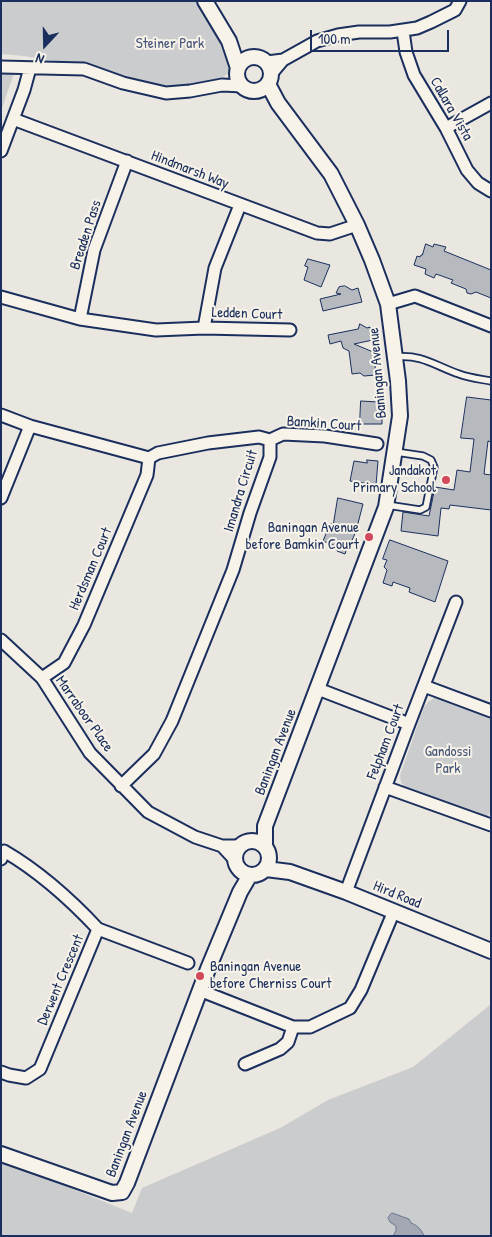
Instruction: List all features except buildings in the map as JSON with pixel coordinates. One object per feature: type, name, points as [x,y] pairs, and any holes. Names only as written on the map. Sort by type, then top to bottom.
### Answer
[{"type":"street","name":"Baningan Avenue","points":[[205,1],[230,41],[264,73],[278,103],[331,174],[357,224],[388,304],[400,416],[387,505],[369,557],[265,826],[267,857]]},
{"type":"street","points":[[239,76],[253,91],[264,73],[317,41],[359,32],[403,31],[431,22],[455,10],[460,1]]},
{"type":"street","name":"Callara Vista","points":[[403,31],[406,52],[414,75],[446,128],[467,170],[478,184],[491,191]]},
{"type":"street","name":"Baningan Avenue","points":[[230,41],[239,76]]},
{"type":"street","points":[[1,67],[84,69],[123,83],[166,93],[222,85],[239,76],[244,60],[264,73]]},
{"type":"street","points":[[1,151],[30,68]]},
{"type":"street","points":[[446,128],[491,102]]},
{"type":"street","name":"Hindmarsh Way","points":[[13,119],[318,233],[330,234],[357,224]]},
{"type":"street","name":"Breaden Pass","points":[[80,320],[94,250],[127,161]]},
{"type":"street","points":[[204,328],[215,268],[240,205]]},
{"type":"street","points":[[388,304],[415,296],[491,326]]},
{"type":"street","name":"Ledden Court","points":[[1,297],[80,320],[156,330],[204,328],[290,330]]},
{"type":"street","points":[[1,415],[30,426],[149,458]]},
{"type":"street","points":[[1,498],[30,426]]},
{"type":"street","name":"Bamkin Court","points":[[270,440],[283,434],[325,436],[377,444]]},
{"type":"street","name":"Imandra Circuit","points":[[121,786],[154,754],[172,721],[233,570],[250,513],[270,458],[270,440],[259,437],[208,443],[158,453],[149,458]]},
{"type":"street","name":"Herdsman Court","points":[[42,678],[64,663],[84,625],[147,475],[149,458]]},
{"type":"street","name":"Felpham Court","points":[[346,892],[456,602]]},
{"type":"street","name":"Marraboor Place","points":[[1,640],[42,678],[90,753],[148,812],[196,837],[222,846],[245,844]]},
{"type":"street","points":[[424,686],[491,711]]},
{"type":"street","points":[[318,689],[409,724]]},
{"type":"street","points":[[385,787],[491,825]]},
{"type":"street","name":"Baningan Avenue","points":[[245,844],[265,826]]},
{"type":"street","points":[[260,843],[267,857],[261,873],[242,869],[236,854],[245,844],[260,843]]},
{"type":"street","name":"Marraboor Place","points":[[222,846],[242,869]]},
{"type":"street","name":"Derwent Crescent","points":[[1,1072],[26,1078],[40,1070],[98,929],[74,903],[36,872],[2,851]]},
{"type":"street","name":"Hird Road","points":[[267,857],[290,872],[346,892],[491,951]]},
{"type":"street","name":"Baningan Avenue","points":[[5,1153],[112,1194],[122,1192],[199,990],[240,892],[242,869]]},
{"type":"street","points":[[199,990],[293,1027],[310,1027],[350,1008],[361,990],[394,911]]},
{"type":"street","points":[[98,929],[188,963]]},
{"type":"street","points":[[245,1064],[280,1049],[288,1042],[293,1027]]},
{"type":"lane","points":[[395,357],[406,356],[426,359],[462,375],[491,381]]},
{"type":"lane","points":[[387,505],[420,510],[426,507],[434,467],[431,460],[423,456],[396,452]]},
{"type":"green space","name":"Steiner Park","points":[[1,1],[196,1],[233,61],[234,70],[216,81],[177,88],[151,84],[99,69],[24,56],[1,54]]},
{"type":"green space","points":[[1,72],[14,73],[1,111]]},
{"type":"green space","name":"Gandossi Park","points":[[434,698],[443,699],[491,717],[491,810],[487,819],[406,789],[401,782],[400,775],[424,707]]},
{"type":"green space","points":[[490,1005],[491,1236],[1,1236],[1,1160],[132,1213],[142,1188],[280,1128],[328,1100],[413,1067]]},
{"type":"shaded area","points":[[392,1213],[409,1219],[411,1223],[421,1230],[424,1236],[393,1236],[396,1226],[388,1218]]},
{"type":"place","name":"Jandakot Primary School","points":[[446,480]]},
{"type":"place","name":"Baningan Avenue before Bamkin Court","points":[[369,537]]},
{"type":"place","name":"Baningan Avenue before Cherniss Court","points":[[200,976]]}]
